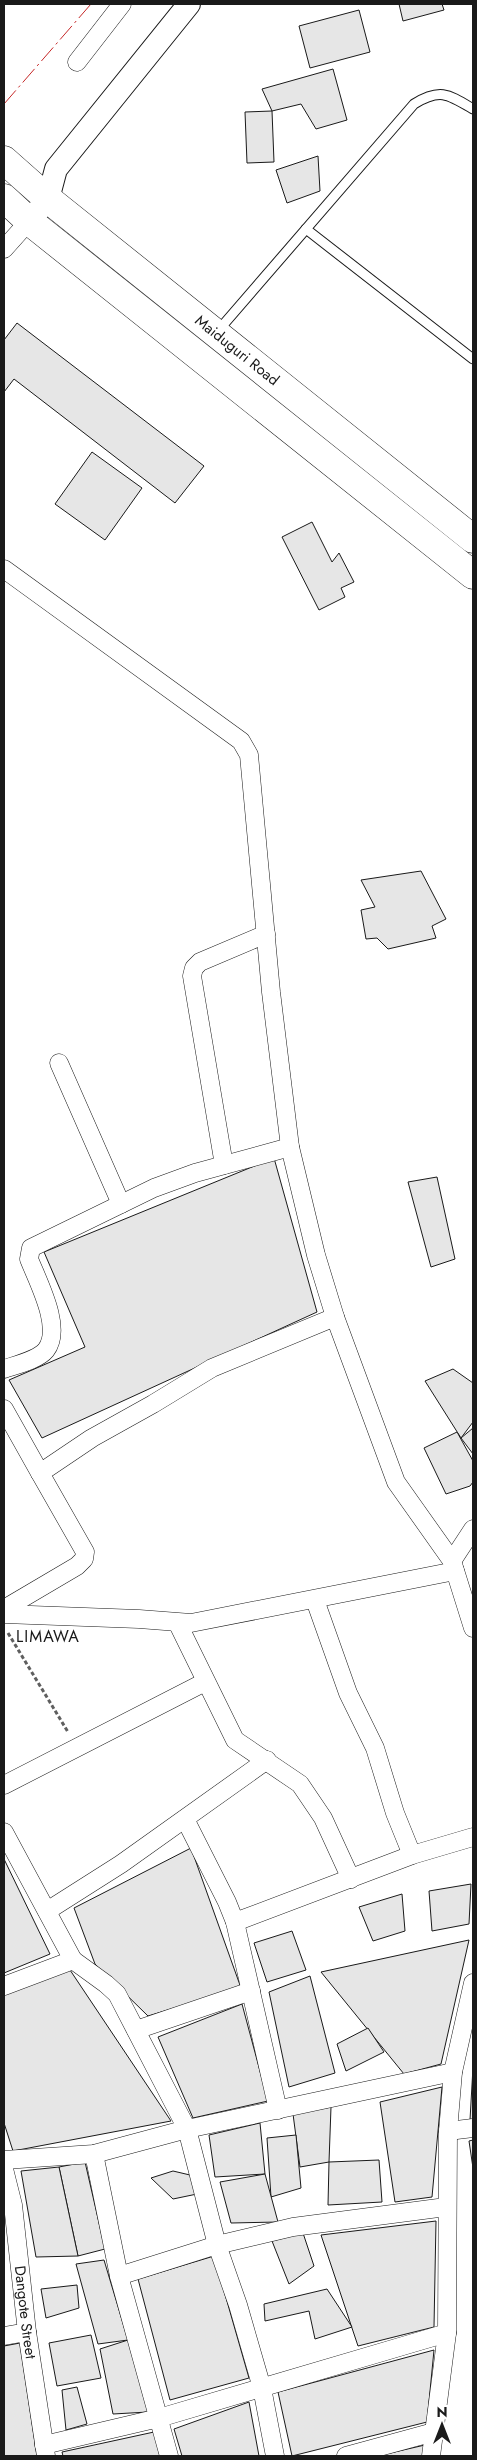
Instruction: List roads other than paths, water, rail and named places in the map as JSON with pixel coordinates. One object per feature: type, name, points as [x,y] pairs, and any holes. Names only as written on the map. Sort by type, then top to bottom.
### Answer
[{"type":"highway","name":"Maiduguri Road","points":[[4,160],[38,190],[473,539]]},
{"type":"highway","name":"Maiduguri Road","points":[[12,208],[473,575]]},
{"type":"street","points":[[77,62],[122,4]]},
{"type":"street","points":[[4,249],[12,208],[38,190],[189,4]]},
{"type":"street","points":[[4,569],[240,741],[249,755],[253,775],[266,934],[290,1147],[316,1255],[335,1317],[396,1482],[454,1566],[473,1626]]},
{"type":"street","points":[[224,1165],[192,976],[194,968],[200,962],[266,934]]},
{"type":"street","points":[[59,1063],[121,1204]]},
{"type":"street","points":[[4,1369],[45,1351],[52,1338],[53,1326],[29,1259],[31,1248],[154,1188],[195,1173],[290,1147]]},
{"type":"street","points":[[40,1473],[92,1438],[212,1368],[335,1317]]},
{"type":"street","points":[[4,1409],[84,1552],[84,1559],[77,1566],[4,1609]]},
{"type":"street","points":[[4,1614],[139,1619],[178,1624],[207,1621],[315,1600],[454,1566],[473,1529]]},
{"type":"street","points":[[315,1600],[348,1693],[375,1748],[395,1813],[412,1855]]},
{"type":"street","points":[[178,1624],[235,1740],[300,1784],[323,1818],[351,1879]]},
{"type":"street","points":[[4,1785],[206,1682]]},
{"type":"street","points":[[47,1910],[185,1819],[267,1760]]},
{"type":"street","points":[[185,1819],[227,1902],[235,1922],[278,2110]]},
{"type":"street","points":[[4,1832],[73,1960],[117,1994],[187,2129],[217,2244],[238,2305],[262,2388],[275,2456]]},
{"type":"street","points":[[235,1922],[412,1855],[473,1837]]},
{"type":"street","points":[[4,1986],[73,1960]]},
{"type":"street","points":[[432,2456],[447,2332],[446,2207],[448,2131],[454,2072],[473,1983]]},
{"type":"street","points":[[136,2030],[251,1991]]},
{"type":"street","points":[[4,2160],[94,2154],[187,2129],[454,2072]]},
{"type":"street","points":[[448,2131],[473,2128]]},
{"type":"street","points":[[94,2154],[119,2276],[169,2456]]},
{"type":"street","name":"Dangote Street","points":[[4,2169],[13,2205],[27,2332],[45,2451]]},
{"type":"street","points":[[119,2276],[217,2244],[293,2227],[446,2207]]},
{"type":"street","points":[[4,2336],[27,2332]]},
{"type":"street","points":[[45,2451],[447,2332]]},
{"type":"street","points":[[346,2456],[434,2432]]},
{"type":"lane","points":[[217,332],[414,104],[425,97],[440,93],[473,109]]},
{"type":"lane","points":[[306,229],[473,359]]},
{"type":"district","name":"LIMAWA","points":[[48,1636]]}]
